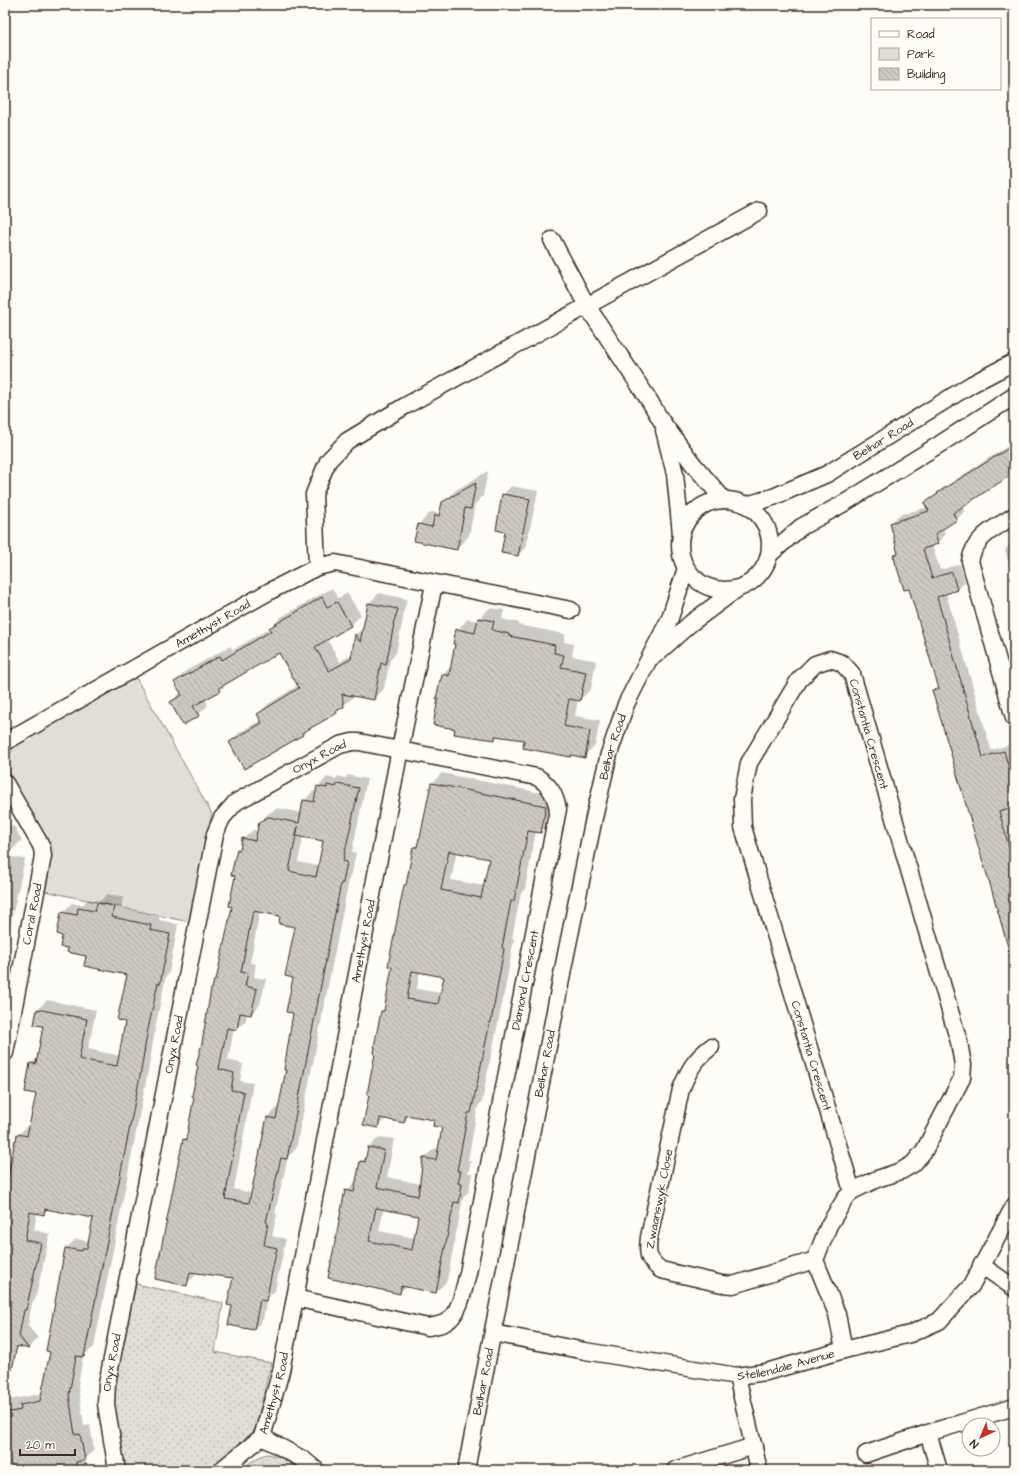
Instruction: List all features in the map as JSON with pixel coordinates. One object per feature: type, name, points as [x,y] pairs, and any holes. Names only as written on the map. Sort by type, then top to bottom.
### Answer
[{"type":"street","points":[[317,567],[314,494],[328,461],[347,441],[405,406],[759,211]]},
{"type":"street","points":[[552,240],[586,306],[662,422],[693,464],[724,500]]},
{"type":"street","name":"Belhar Road","points":[[747,505],[773,497],[827,474],[972,384],[1014,362]]},
{"type":"street","points":[[770,554],[801,527],[846,502],[1014,396]]},
{"type":"street","points":[[662,422],[675,474],[681,534],[680,551],[686,568],[698,581],[713,589],[737,589],[745,587],[761,574],[770,554],[770,535],[762,518],[747,505],[736,501],[724,500],[710,502],[697,509],[687,520],[681,534]]},
{"type":"street","points":[[1014,516],[984,535],[976,544],[970,561],[1014,718]]},
{"type":"street","name":"Amethyst Road","points":[[5,742],[270,591],[317,567],[335,563],[434,584],[571,610]]},
{"type":"street","name":"Belhar Road","points":[[466,1470],[566,954],[609,754],[626,704],[670,618],[686,568]]},
{"type":"street","name":"Amethyst Road","points":[[221,1470],[262,1437],[281,1371],[400,749],[434,584]]},
{"type":"street","name":"Belhar Road","points":[[646,664],[691,623],[737,589]]},
{"type":"street","name":"Constantia Crescent","points":[[815,1260],[829,1225],[844,1199],[852,1191],[877,1178],[900,1172],[913,1164],[924,1151],[962,1078],[963,1065],[959,1042],[852,674],[842,663],[830,659],[823,660],[815,664],[799,680],[749,763],[744,784],[741,813],[745,835],[852,1191]]},
{"type":"street","name":"Onyx Road","points":[[117,1470],[106,1404],[107,1384],[218,825],[236,802],[340,745],[359,742],[400,749]]},
{"type":"street","name":"Diamond Crescent","points":[[295,1298],[428,1327],[446,1322],[454,1314],[468,1273],[558,809],[556,799],[551,789],[537,777],[400,749]]},
{"type":"street","name":"Coral Road","points":[[5,783],[39,842],[42,848],[43,856],[5,1053]]},
{"type":"street","name":"Zwaanswyk Close","points":[[711,1047],[699,1056],[689,1071],[681,1089],[649,1237],[647,1254],[653,1264],[661,1270],[722,1284],[733,1285],[815,1260]]},
{"type":"street","name":"Stellendale Avenue","points":[[493,1333],[585,1351],[737,1376],[766,1372],[844,1350],[910,1334],[939,1322],[971,1286],[1014,1206]]},
{"type":"street","points":[[815,1260],[837,1314],[844,1350]]},
{"type":"street","points":[[981,1265],[1014,1288]]},
{"type":"street","points":[[737,1376],[759,1470]]},
{"type":"street","points":[[866,1454],[928,1433],[1014,1407]]},
{"type":"street","points":[[928,1433],[939,1470]]},
{"type":"street","points":[[262,1437],[304,1460],[316,1470]]},
{"type":"street","points":[[675,1470],[754,1446]]},
{"type":"green space","points":[[135,676],[212,814],[189,922],[45,891],[50,859],[47,840],[10,774],[8,766],[9,758],[16,744]]},
{"type":"green space","points":[[136,1284],[223,1303],[215,1352],[271,1363],[256,1426],[249,1440],[213,1470],[124,1470],[114,1406],[115,1387]]},
{"type":"green space","points":[[267,1454],[280,1457],[302,1470],[241,1470],[256,1459]]},
{"type":"building","points":[[1009,448],[1014,456],[1014,473],[953,513],[957,520],[935,534],[938,544],[923,549],[932,578],[952,572],[957,590],[937,597],[973,724],[983,757],[1004,751],[1014,786],[1014,807],[999,811],[1014,864],[1014,954],[1010,954],[932,690],[939,689],[909,589],[904,590],[893,555],[898,554],[890,523],[929,511],[924,503],[938,494],[937,493]]},
{"type":"building","points":[[476,483],[471,509],[465,508],[457,550],[414,541],[418,524],[432,527],[435,515],[439,516],[442,502]]},
{"type":"building","points":[[502,494],[530,499],[518,556],[501,553],[505,532],[496,530]]},
{"type":"building","points":[[322,597],[327,607],[337,602],[351,626],[315,647],[329,671],[351,659],[355,634],[360,642],[368,603],[398,609],[393,624],[386,665],[381,663],[374,700],[342,694],[344,707],[336,711],[337,713],[302,733],[303,735],[244,769],[229,742],[262,723],[257,714],[299,688],[279,653],[219,688],[221,691],[193,706],[199,716],[183,725],[170,702],[182,695],[174,682],[220,656],[222,660],[271,631],[269,628]]},
{"type":"building","points":[[478,618],[494,621],[492,630],[509,634],[509,636],[555,645],[554,653],[564,655],[561,667],[586,672],[580,701],[569,699],[564,726],[590,731],[585,758],[571,755],[571,757],[523,748],[524,740],[495,736],[495,740],[454,734],[455,729],[433,725],[440,680],[442,674],[449,676],[455,644],[453,644],[456,629],[475,633]]},
{"type":"building","points":[[431,783],[546,806],[541,833],[528,831],[514,901],[511,901],[502,948],[504,949],[491,1022],[471,1113],[468,1113],[457,1171],[461,1171],[458,1183],[462,1184],[459,1203],[454,1202],[436,1293],[401,1286],[400,1294],[328,1278],[345,1190],[354,1192],[360,1161],[365,1162],[368,1147],[384,1150],[377,1187],[418,1196],[423,1158],[436,1160],[442,1128],[433,1126],[434,1120],[406,1115],[404,1123],[380,1118],[378,1128],[363,1125],[369,1095],[367,1094],[375,1054],[374,1047],[381,1011],[384,1011],[392,967],[388,966],[404,885],[406,885],[413,847],[417,847]],"holes":[[[449,851],[489,859],[481,898],[441,890]],[[412,971],[444,977],[438,1004],[407,999]],[[376,1208],[418,1216],[412,1250],[369,1241]]]},
{"type":"building","points":[[337,784],[359,788],[343,861],[347,862],[343,883],[341,883],[287,1159],[281,1158],[266,1222],[268,1223],[264,1245],[277,1248],[266,1301],[260,1300],[254,1330],[228,1325],[232,1306],[227,1305],[233,1278],[190,1272],[187,1286],[155,1279],[183,1139],[186,1140],[194,1097],[192,1096],[198,1066],[196,1065],[202,1043],[211,989],[214,980],[216,980],[232,907],[229,906],[235,876],[231,875],[237,849],[240,850],[242,838],[255,841],[259,822],[268,817],[299,823],[303,800],[314,802],[317,786],[327,788],[327,785],[336,787]],"holes":[[[296,836],[323,841],[316,877],[289,871]],[[253,911],[280,916],[279,924],[295,927],[285,976],[293,978],[286,1012],[293,1013],[284,1070],[286,1070],[276,1119],[267,1117],[249,1203],[225,1199],[244,1092],[231,1090],[234,1073],[219,1069],[227,1028],[237,1030],[240,1013],[251,1015],[257,989],[245,986],[248,973],[241,972]]]},
{"type":"building","points":[[97,903],[114,906],[112,917],[151,925],[150,930],[170,934],[160,984],[158,983],[147,1034],[84,1357],[76,1356],[69,1395],[75,1435],[80,1434],[85,1460],[76,1462],[77,1470],[5,1470],[5,1413],[21,1410],[20,1405],[40,1401],[50,1352],[46,1351],[65,1248],[82,1251],[83,1248],[87,1248],[93,1218],[45,1209],[44,1215],[30,1212],[25,1240],[41,1243],[19,1336],[29,1349],[17,1346],[12,1370],[5,1369],[5,1192],[15,1140],[16,1141],[17,1134],[27,1136],[36,1094],[25,1092],[30,1063],[36,1064],[43,1026],[34,1025],[37,1009],[87,1019],[79,1059],[117,1066],[125,1022],[117,1020],[127,975],[84,966],[86,956],[67,952],[68,948],[60,947],[62,936],[57,934],[61,912],[77,915],[78,908],[95,911]]}]
